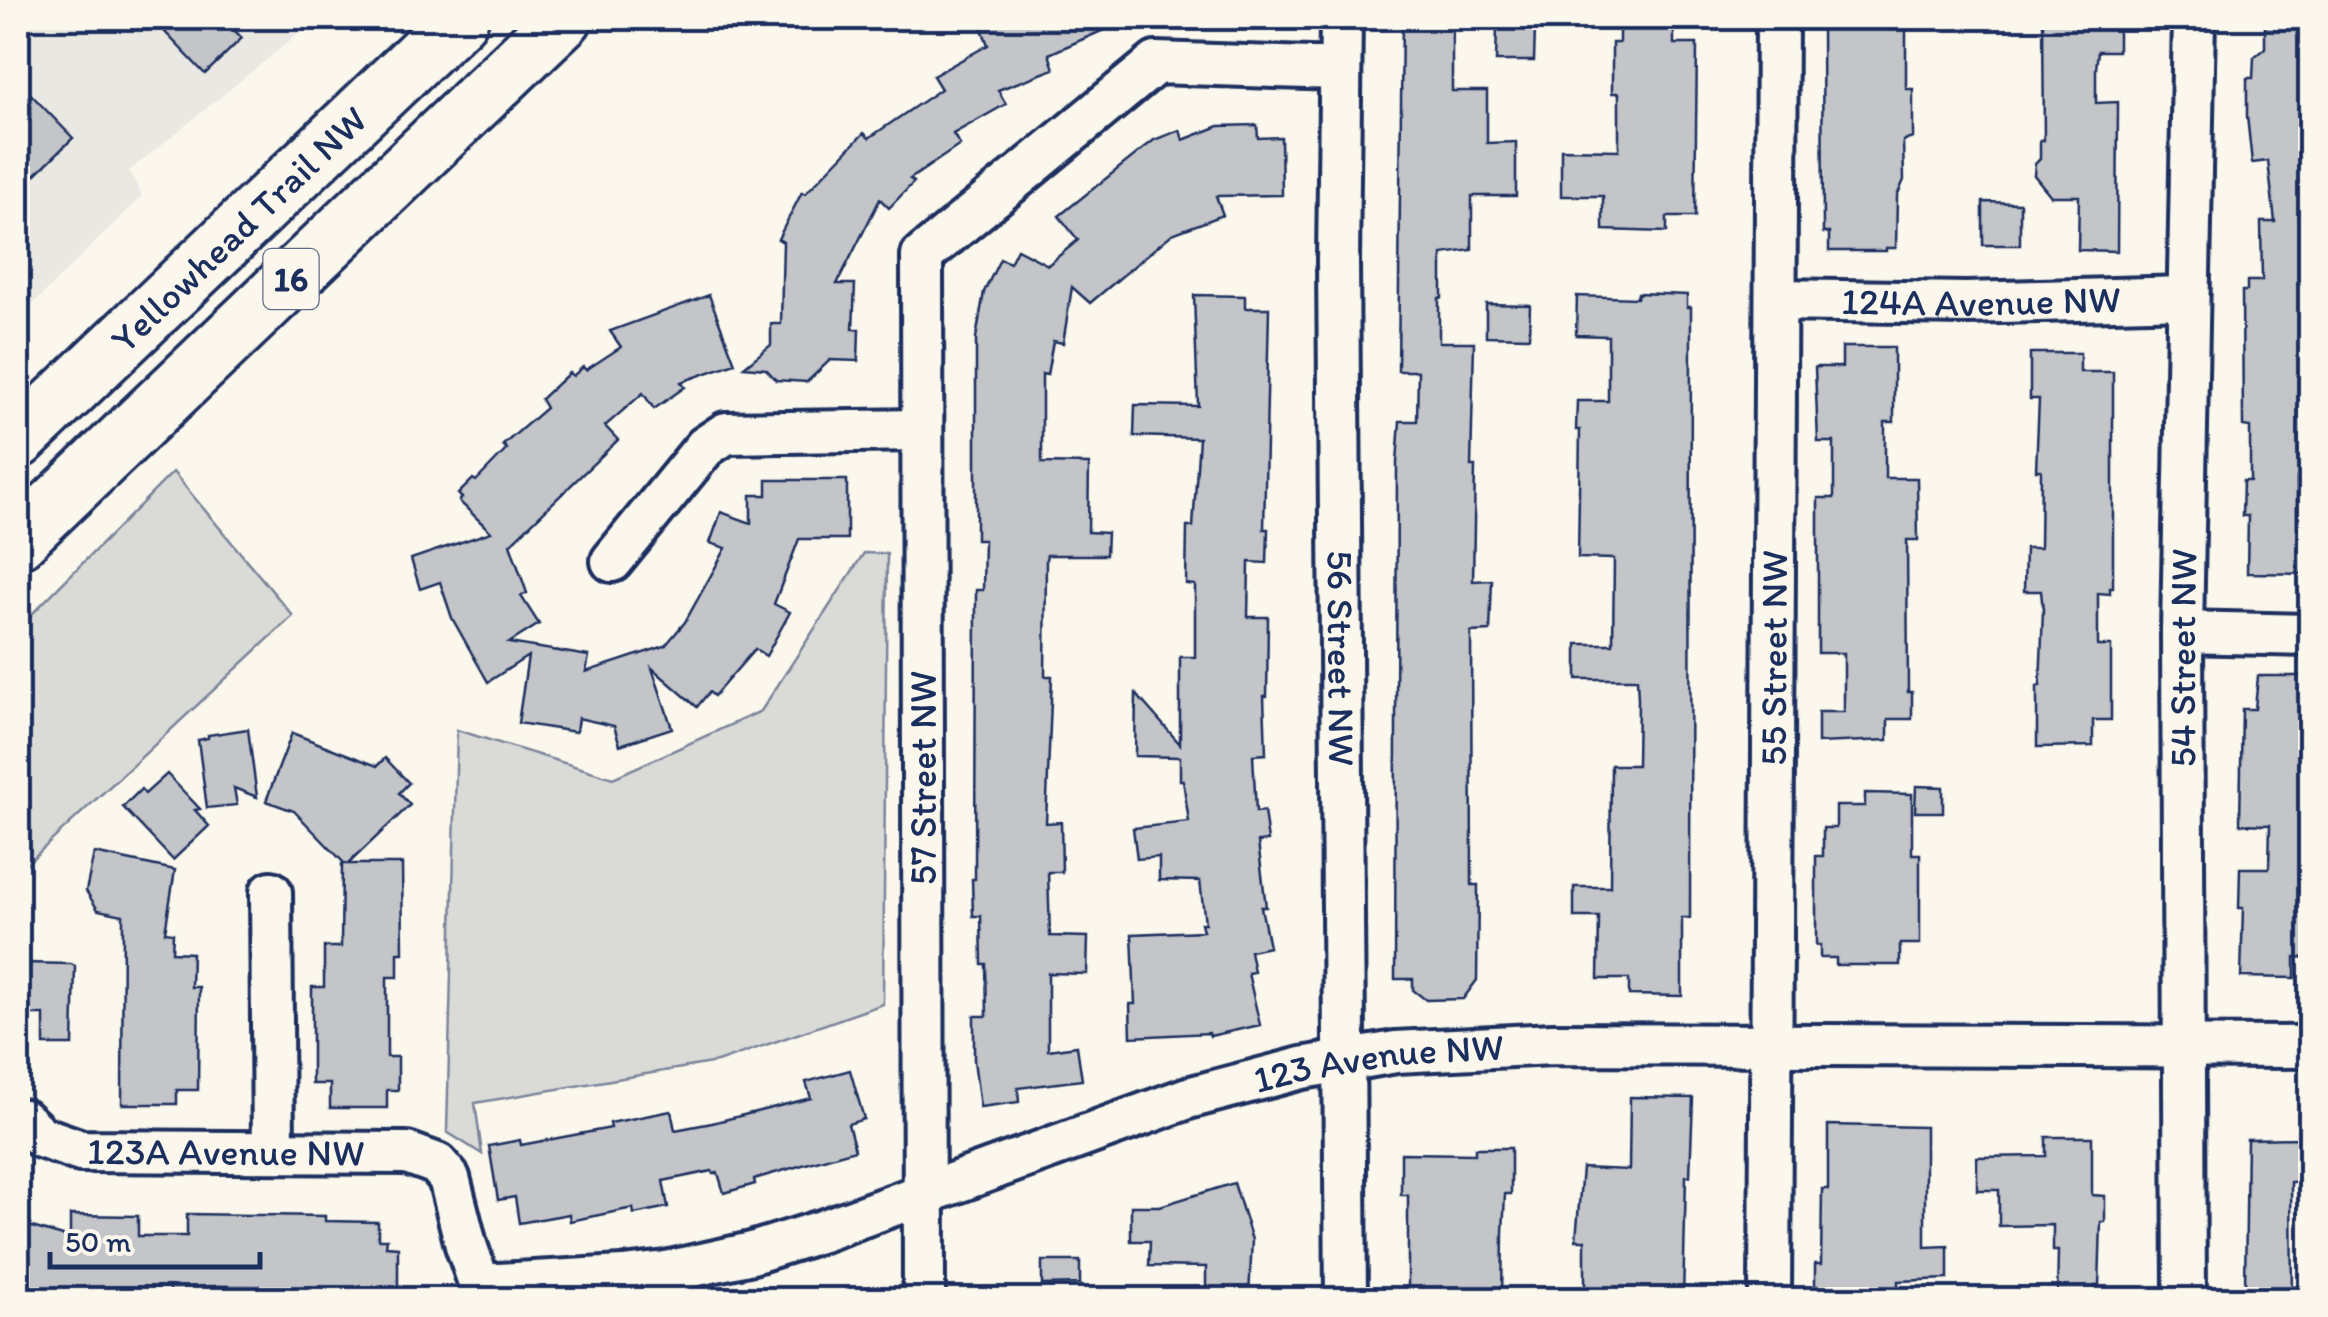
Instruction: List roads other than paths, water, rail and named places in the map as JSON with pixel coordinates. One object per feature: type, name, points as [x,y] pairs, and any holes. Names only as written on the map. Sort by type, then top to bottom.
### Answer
[{"type":"highway","name":"Yellowhead Trail NW","points":[[18,440],[460,18]]},
{"type":"highway","name":"Yellowhead Trail NW","points":[[18,540],[564,18]]},
{"type":"street","name":"56 Street NW","points":[[1341,18],[1338,260],[1346,1300]]},
{"type":"street","name":"55 Street NW","points":[[1770,1300],[1777,18]]},
{"type":"street","name":"54 Street NW","points":[[2186,1300],[2182,632],[2194,18]]},
{"type":"street","name":"57 Street NW","points":[[924,1300],[922,256],[1156,63],[1340,69]]},
{"type":"street","name":"124A Avenue NW","points":[[1776,300],[1966,303],[2187,297]]},
{"type":"street","points":[[612,561],[705,447],[726,432],[922,430]]},
{"type":"street","points":[[2182,632],[2310,635]]},
{"type":"street","points":[[270,892],[272,1152]]},
{"type":"street","name":"123 Avenue NW","points":[[483,1292],[694,1267],[788,1242],[1188,1098],[1260,1078],[1396,1052],[1504,1044],[2310,1048]]},
{"type":"street","name":"123A Avenue NW","points":[[22,1120],[41,1136],[80,1152],[407,1153],[437,1164],[455,1193],[466,1245],[483,1292]]}]
